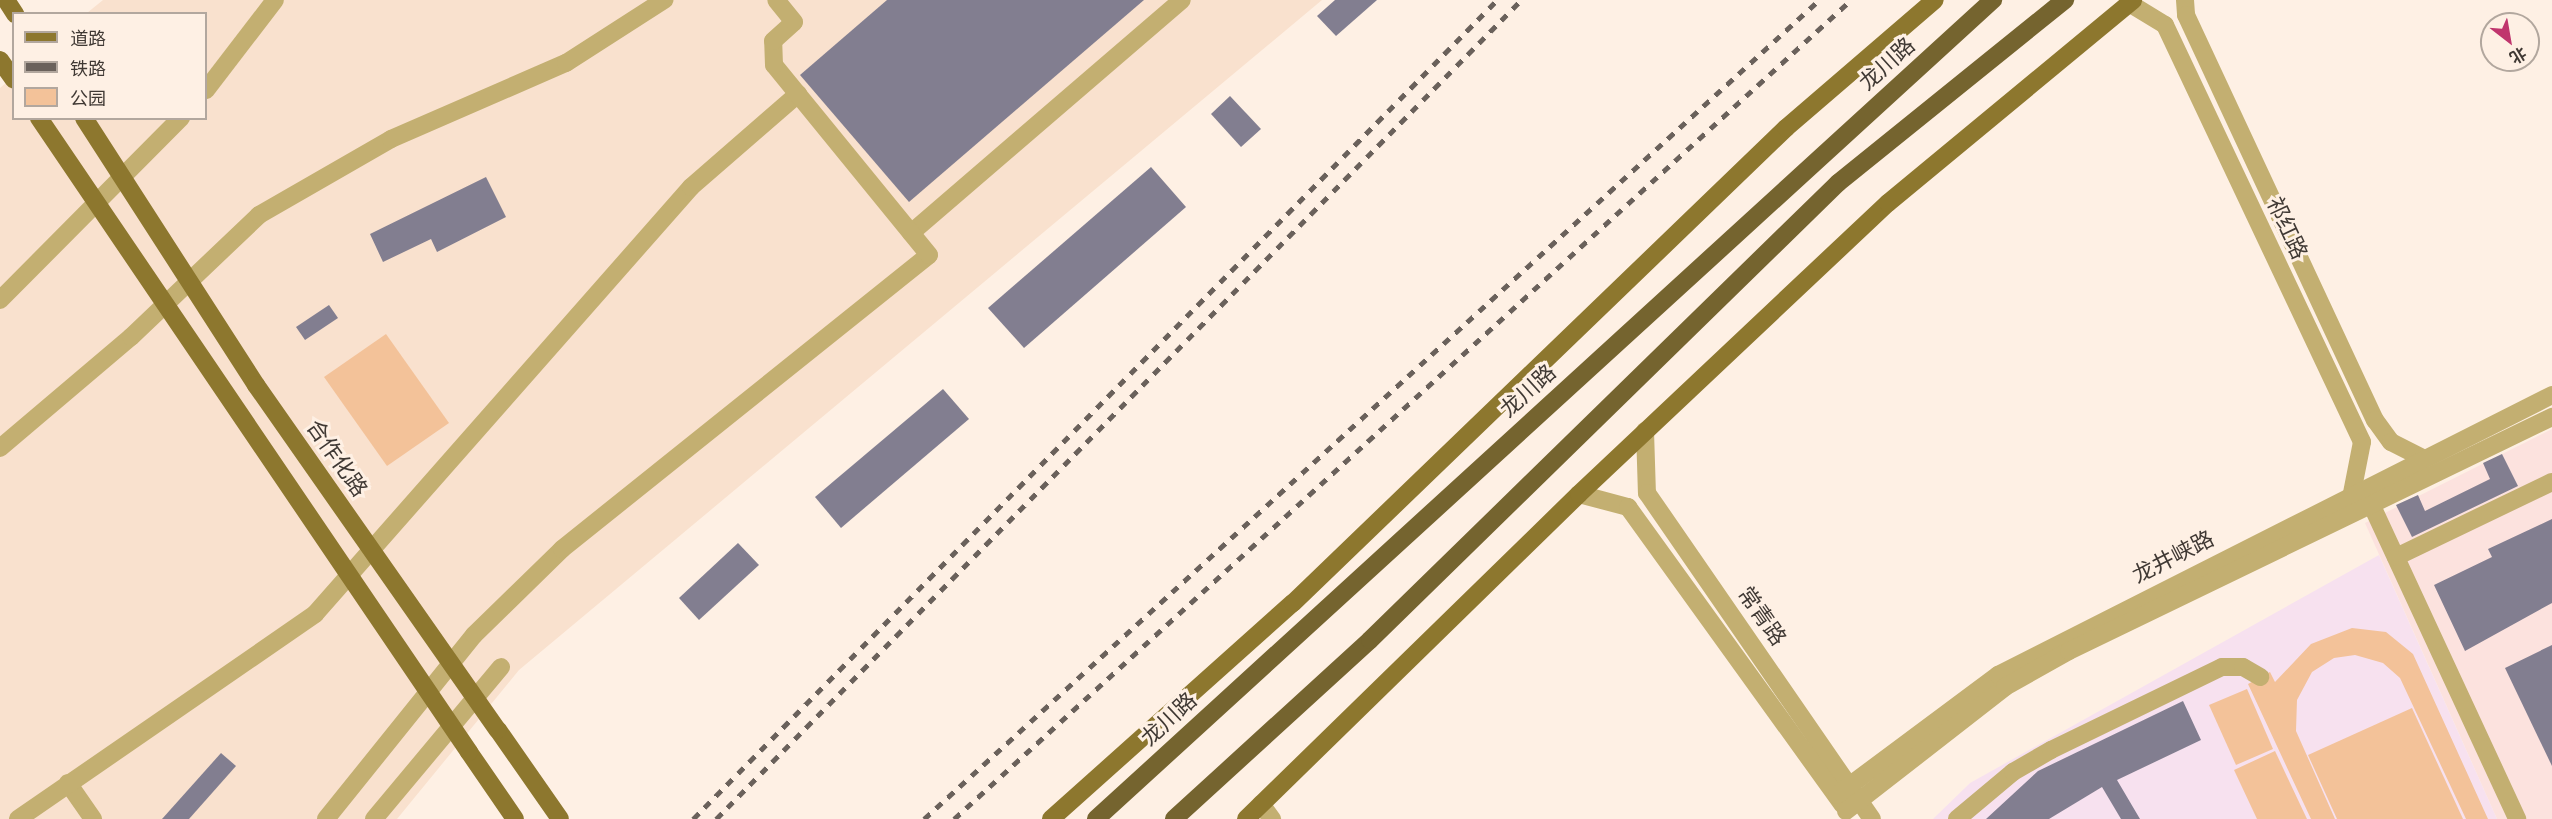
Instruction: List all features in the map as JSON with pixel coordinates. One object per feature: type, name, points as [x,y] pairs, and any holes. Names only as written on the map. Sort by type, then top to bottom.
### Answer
[{"type":"highway","name":"龙川路","points":[[1096,819],[1993,0]]},
{"type":"highway","points":[[1174,819],[1370,640],[1838,183],[2065,0]]},
{"type":"main road","name":"龙川路","points":[[1051,819],[1293,603],[1786,128],[1935,0]]},
{"type":"main road","points":[[1255,813],[1645,430],[1888,202],[2131,1]]},
{"type":"main road","points":[[0,60],[12,77]]},
{"type":"main road","points":[[40,120],[515,819]]},
{"type":"main road","name":"合作化路","points":[[85,120],[256,385],[560,819]]},
{"type":"street","points":[[207,89],[275,0]]},
{"type":"street","points":[[0,448],[131,337],[259,216],[391,139],[566,63],[664,0]]},
{"type":"street","points":[[326,819],[474,635],[561,549],[929,255],[774,65],[772,41],[794,22],[776,0]]},
{"type":"street","points":[[911,233],[1182,0]]},
{"type":"street","name":"祁红路","points":[[2185,0],[2186,15],[2375,420],[2391,442],[2423,458]]},
{"type":"street","name":"祁红路","points":[[2131,1],[2165,25],[2362,442],[2352,493]]},
{"type":"street","points":[[18,819],[315,614],[691,187],[798,94]]},
{"type":"street","points":[[0,300],[179,120]]},
{"type":"street","name":"龙井峡路","points":[[1848,801],[1998,675],[2352,493],[2552,394]]},
{"type":"street","name":"龙井峡路","points":[[1848,801],[2033,671],[2552,417]]},
{"type":"street","name":"常青路","points":[[1645,430],[1647,493],[1848,801]]},
{"type":"street","points":[[2396,557],[2552,482]]},
{"type":"street","name":"常青路","points":[[1579,494],[1628,507],[1848,801],[1872,819]]},
{"type":"street","points":[[2372,506],[2517,819]]},
{"type":"street","points":[[374,819],[501,667]]},
{"type":"street","points":[[1957,819],[2013,772],[2051,750],[2222,667],[2243,667],[2260,677]]},
{"type":"street","points":[[68,783],[93,819]]},
{"type":"street","points":[[1255,813],[1272,819]]},
{"type":"shaded area","points":[[103,0],[1322,0],[519,670],[397,819],[0,819],[0,88],[12,78],[12,120],[207,120],[207,12],[88,12]]},
{"type":"shaded area","points":[[2552,429],[2552,819],[2497,819],[2365,523]]},
{"type":"shaded area","points":[[2379,555],[2497,819],[1933,819],[1970,783]]},
{"type":"green space","points":[[386,334],[449,423],[387,466],[324,377]]},
{"type":"green space","points":[[2352,628],[2386,632],[2413,654],[2488,819],[2466,819],[2400,678],[2383,663],[2355,655],[2334,658],[2312,672],[2297,700],[2296,731],[2335,819],[2311,819],[2248,684],[2270,672],[2275,682],[2311,644]]},
{"type":"green space","points":[[2247,689],[2273,749],[2236,765],[2209,705]]},
{"type":"green space","points":[[2412,708],[2463,819],[2337,819],[2308,755]]},
{"type":"green space","points":[[2275,751],[2307,819],[2257,819],[2234,770]]},
{"type":"building","points":[[887,0],[1144,0],[909,202],[800,75]]},
{"type":"building","points":[[1335,0],[1377,0],[1336,36],[1317,16]]},
{"type":"building","points":[[1230,96],[1261,129],[1241,147],[1211,114]]},
{"type":"building","points":[[1151,167],[1186,207],[1024,348],[988,308]]},
{"type":"building","points":[[486,177],[506,217],[437,252],[431,239],[383,262],[370,234]]},
{"type":"building","points":[[329,305],[338,318],[305,340],[296,327]]},
{"type":"building","points":[[943,389],[969,419],[841,528],[815,497]]},
{"type":"building","points":[[2502,454],[2518,486],[2412,537],[2396,505],[2418,495],[2425,511],[2490,479],[2483,463]]},
{"type":"building","points":[[2552,519],[2552,603],[2465,651],[2434,585],[2492,557],[2488,549]]},
{"type":"building","points":[[738,543],[759,565],[699,620],[679,598]]},
{"type":"building","points":[[2552,645],[2552,766],[2505,668]]},
{"type":"building","points":[[2183,701],[2201,740],[2117,780],[2140,819],[2121,819],[2102,787],[2049,819],[1986,819],[2038,771]]},
{"type":"building","points":[[221,753],[236,766],[189,819],[162,819]]},
{"type":"railway","points":[[693,819],[1497,0]]},
{"type":"railway","points":[[716,819],[1521,0]]},
{"type":"railway","points":[[924,819],[1819,0]]},
{"type":"railway","points":[[954,819],[1851,0]]}]
